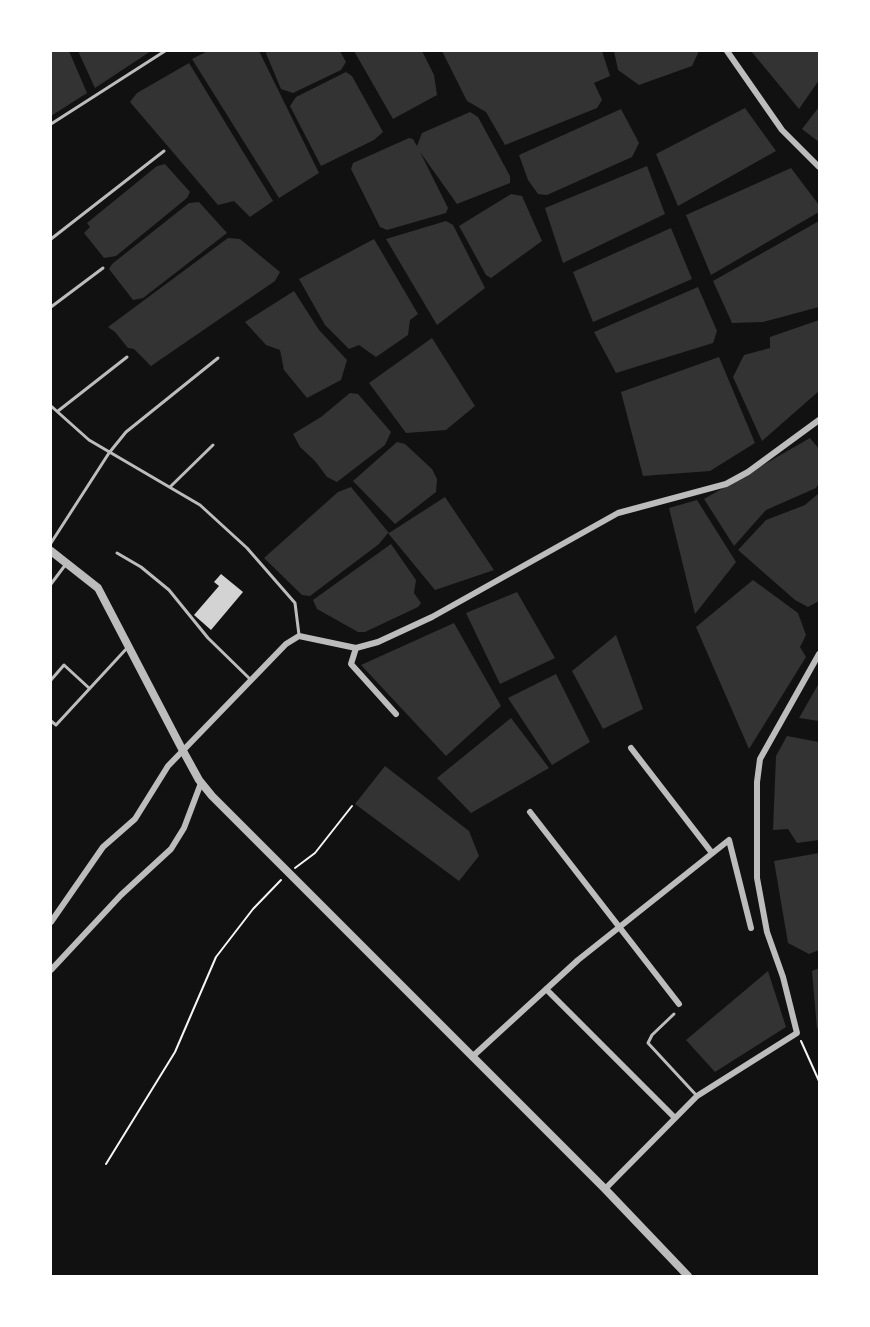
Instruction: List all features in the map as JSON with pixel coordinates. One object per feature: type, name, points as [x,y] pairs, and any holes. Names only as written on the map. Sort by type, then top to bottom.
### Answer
[{"type":"street","points":[[727,51],[782,130],[819,167]]},
{"type":"street","points":[[51,922],[103,847],[135,819],[168,766],[182,749],[286,644],[299,636],[357,648],[378,642],[432,617],[618,513],[726,484],[748,472],[819,420]]},
{"type":"street","points":[[51,551],[98,588],[201,783],[605,1189],[688,1276]]},
{"type":"street","points":[[357,648],[351,664],[396,714]]},
{"type":"street","points":[[605,1189],[697,1096],[797,1033],[783,977],[766,932],[757,878],[757,782],[760,759],[819,654]]},
{"type":"street","points":[[631,748],[712,853]]},
{"type":"street","points":[[51,970],[121,895],[171,849],[184,828],[201,783]]},
{"type":"street","points":[[530,812],[620,925],[679,1004]]},
{"type":"street","points":[[472,1057],[620,925],[729,840],[751,928]]},
{"type":"street","points":[[546,989],[674,1117]]},
{"type":"lane","points":[[51,124],[165,51]]},
{"type":"lane","points":[[51,239],[164,151]]},
{"type":"lane","points":[[51,307],[103,268]]},
{"type":"lane","points":[[58,411],[127,357]]},
{"type":"lane","points":[[51,543],[109,453],[126,432],[218,358]]},
{"type":"lane","points":[[51,406],[82,435],[209,513],[247,548],[290,595],[297,610],[299,636]]},
{"type":"lane","points":[[170,487],[213,445]]},
{"type":"lane","points":[[117,553],[141,567],[169,590],[208,638],[250,680]]},
{"type":"lane","points":[[51,584],[67,563]]},
{"type":"lane","points":[[51,721],[56,725],[129,646]]},
{"type":"lane","points":[[51,680],[64,664],[89,688]]},
{"type":"lane","points":[[674,1014],[652,1035],[648,1043],[697,1096]]},
{"type":"path","points":[[106,1164],[175,1052],[216,957],[254,909],[288,872],[315,853],[352,806]]},
{"type":"path","points":[[797,1033],[819,1082]]},
{"type":"shaded area","points":[[51,51],[69,51],[87,93],[51,116]]},
{"type":"shaded area","points":[[78,51],[151,51],[95,88]]},
{"type":"shaded area","points":[[208,51],[259,51],[319,173],[279,198],[192,59]]},
{"type":"shaded area","points":[[265,51],[340,51],[346,62],[341,70],[293,93],[281,89]]},
{"type":"shaded area","points":[[354,51],[422,51],[434,75],[437,95],[393,119]]},
{"type":"shaded area","points":[[442,51],[602,51],[610,76],[594,83],[602,100],[597,108],[505,145],[486,112],[467,101]]},
{"type":"shaded area","points":[[614,51],[699,51],[692,66],[639,85],[618,70]]},
{"type":"shaded area","points":[[751,51],[819,51],[819,80],[799,109]]},
{"type":"shaded area","points":[[189,63],[273,201],[250,217],[234,201],[218,205],[130,102],[137,93]]},
{"type":"shaded area","points":[[346,72],[352,76],[383,132],[374,140],[321,166],[290,106],[296,97]]},
{"type":"shaded area","points":[[819,107],[819,142],[802,129]]},
{"type":"shaded area","points":[[745,108],[776,151],[678,206],[656,154]]},
{"type":"shaded area","points":[[621,109],[639,143],[632,157],[547,195],[538,194],[528,180],[519,155]]},
{"type":"shaded area","points":[[470,112],[478,117],[510,176],[510,183],[457,204],[420,152],[448,208],[446,213],[387,230],[380,227],[351,169],[353,163],[409,138],[413,139],[417,146],[422,133]]},
{"type":"shaded area","points":[[165,164],[190,192],[187,198],[116,256],[104,258],[84,233],[90,227],[87,223],[157,166]]},
{"type":"shaded area","points":[[647,166],[665,214],[563,263],[545,208]]},
{"type":"shaded area","points":[[791,168],[819,205],[819,212],[711,275],[686,215]]},
{"type":"shaded area","points":[[511,194],[522,196],[542,241],[491,278],[486,275],[459,226]]},
{"type":"shaded area","points":[[199,202],[227,233],[143,298],[133,300],[109,269],[112,264],[189,203]]},
{"type":"shaded area","points":[[446,221],[453,225],[485,288],[437,325],[386,239]]},
{"type":"shaded area","points":[[819,221],[819,307],[763,322],[732,323],[713,281]]},
{"type":"shaded area","points":[[671,228],[692,279],[593,322],[573,272]]},
{"type":"shaded area","points":[[228,238],[240,239],[280,272],[275,281],[151,366],[134,349],[128,348],[108,327]]},
{"type":"shaded area","points":[[374,239],[418,314],[410,320],[408,335],[376,357],[359,345],[349,349],[325,325],[299,279]]},
{"type":"shaded area","points":[[698,287],[717,331],[713,343],[616,373],[594,332]]},
{"type":"shaded area","points":[[294,291],[319,330],[347,360],[341,380],[307,398],[284,370],[280,350],[266,345],[245,322]]},
{"type":"shaded area","points":[[819,320],[819,391],[762,441],[733,377],[744,355],[770,348],[770,337]]},
{"type":"shaded area","points":[[432,338],[475,406],[446,430],[406,433],[369,383]]},
{"type":"shaded area","points":[[719,357],[755,443],[710,471],[643,476],[621,392]]},
{"type":"shaded area","points":[[350,393],[358,394],[391,432],[385,445],[337,482],[327,477],[300,447],[293,434],[321,417]]},
{"type":"shaded area","points":[[810,438],[819,449],[819,483],[816,488],[766,510],[734,546],[704,499]]},
{"type":"shaded area","points":[[397,442],[405,444],[432,469],[437,479],[436,492],[395,524],[353,481]]},
{"type":"shaded area","points":[[351,487],[389,533],[445,497],[494,570],[435,590],[388,533],[379,544],[310,596],[302,595],[264,558],[338,492]]},
{"type":"shaded area","points":[[819,493],[819,601],[808,607],[795,600],[738,550],[766,520],[805,505]]},
{"type":"shaded area","points":[[697,500],[736,562],[695,614],[669,508]]},
{"type":"shaded area","points":[[391,544],[416,580],[414,593],[421,603],[418,607],[365,632],[358,632],[317,609],[313,600]]},
{"type":"shaded area","points":[[753,580],[798,613],[806,635],[800,647],[806,657],[749,749],[696,627]]},
{"type":"shaded area","points":[[517,592],[555,658],[500,684],[466,613]]},
{"type":"shaded area","points":[[454,623],[501,706],[446,756],[361,665]]},
{"type":"shaded area","points":[[616,635],[643,709],[603,729],[572,671]]},
{"type":"shaded area","points":[[556,674],[590,742],[552,765],[508,698]]},
{"type":"shaded area","points":[[819,683],[819,721],[799,718]]},
{"type":"shaded area","points":[[511,718],[549,768],[471,813],[437,778]]},
{"type":"shaded area","points":[[787,736],[819,742],[819,840],[797,843],[788,829],[773,830],[776,756]]},
{"type":"shaded area","points":[[385,766],[469,831],[479,856],[459,881],[355,804]]},
{"type":"shaded area","points":[[819,853],[819,950],[809,954],[788,943],[774,861]]},
{"type":"shaded area","points":[[819,968],[819,1028],[817,1029],[812,971]]},
{"type":"shaded area","points":[[768,971],[786,1027],[715,1072],[686,1040]]},
{"type":"building","points":[[221,574],[243,592],[211,630],[194,615],[219,586],[214,582]]}]
